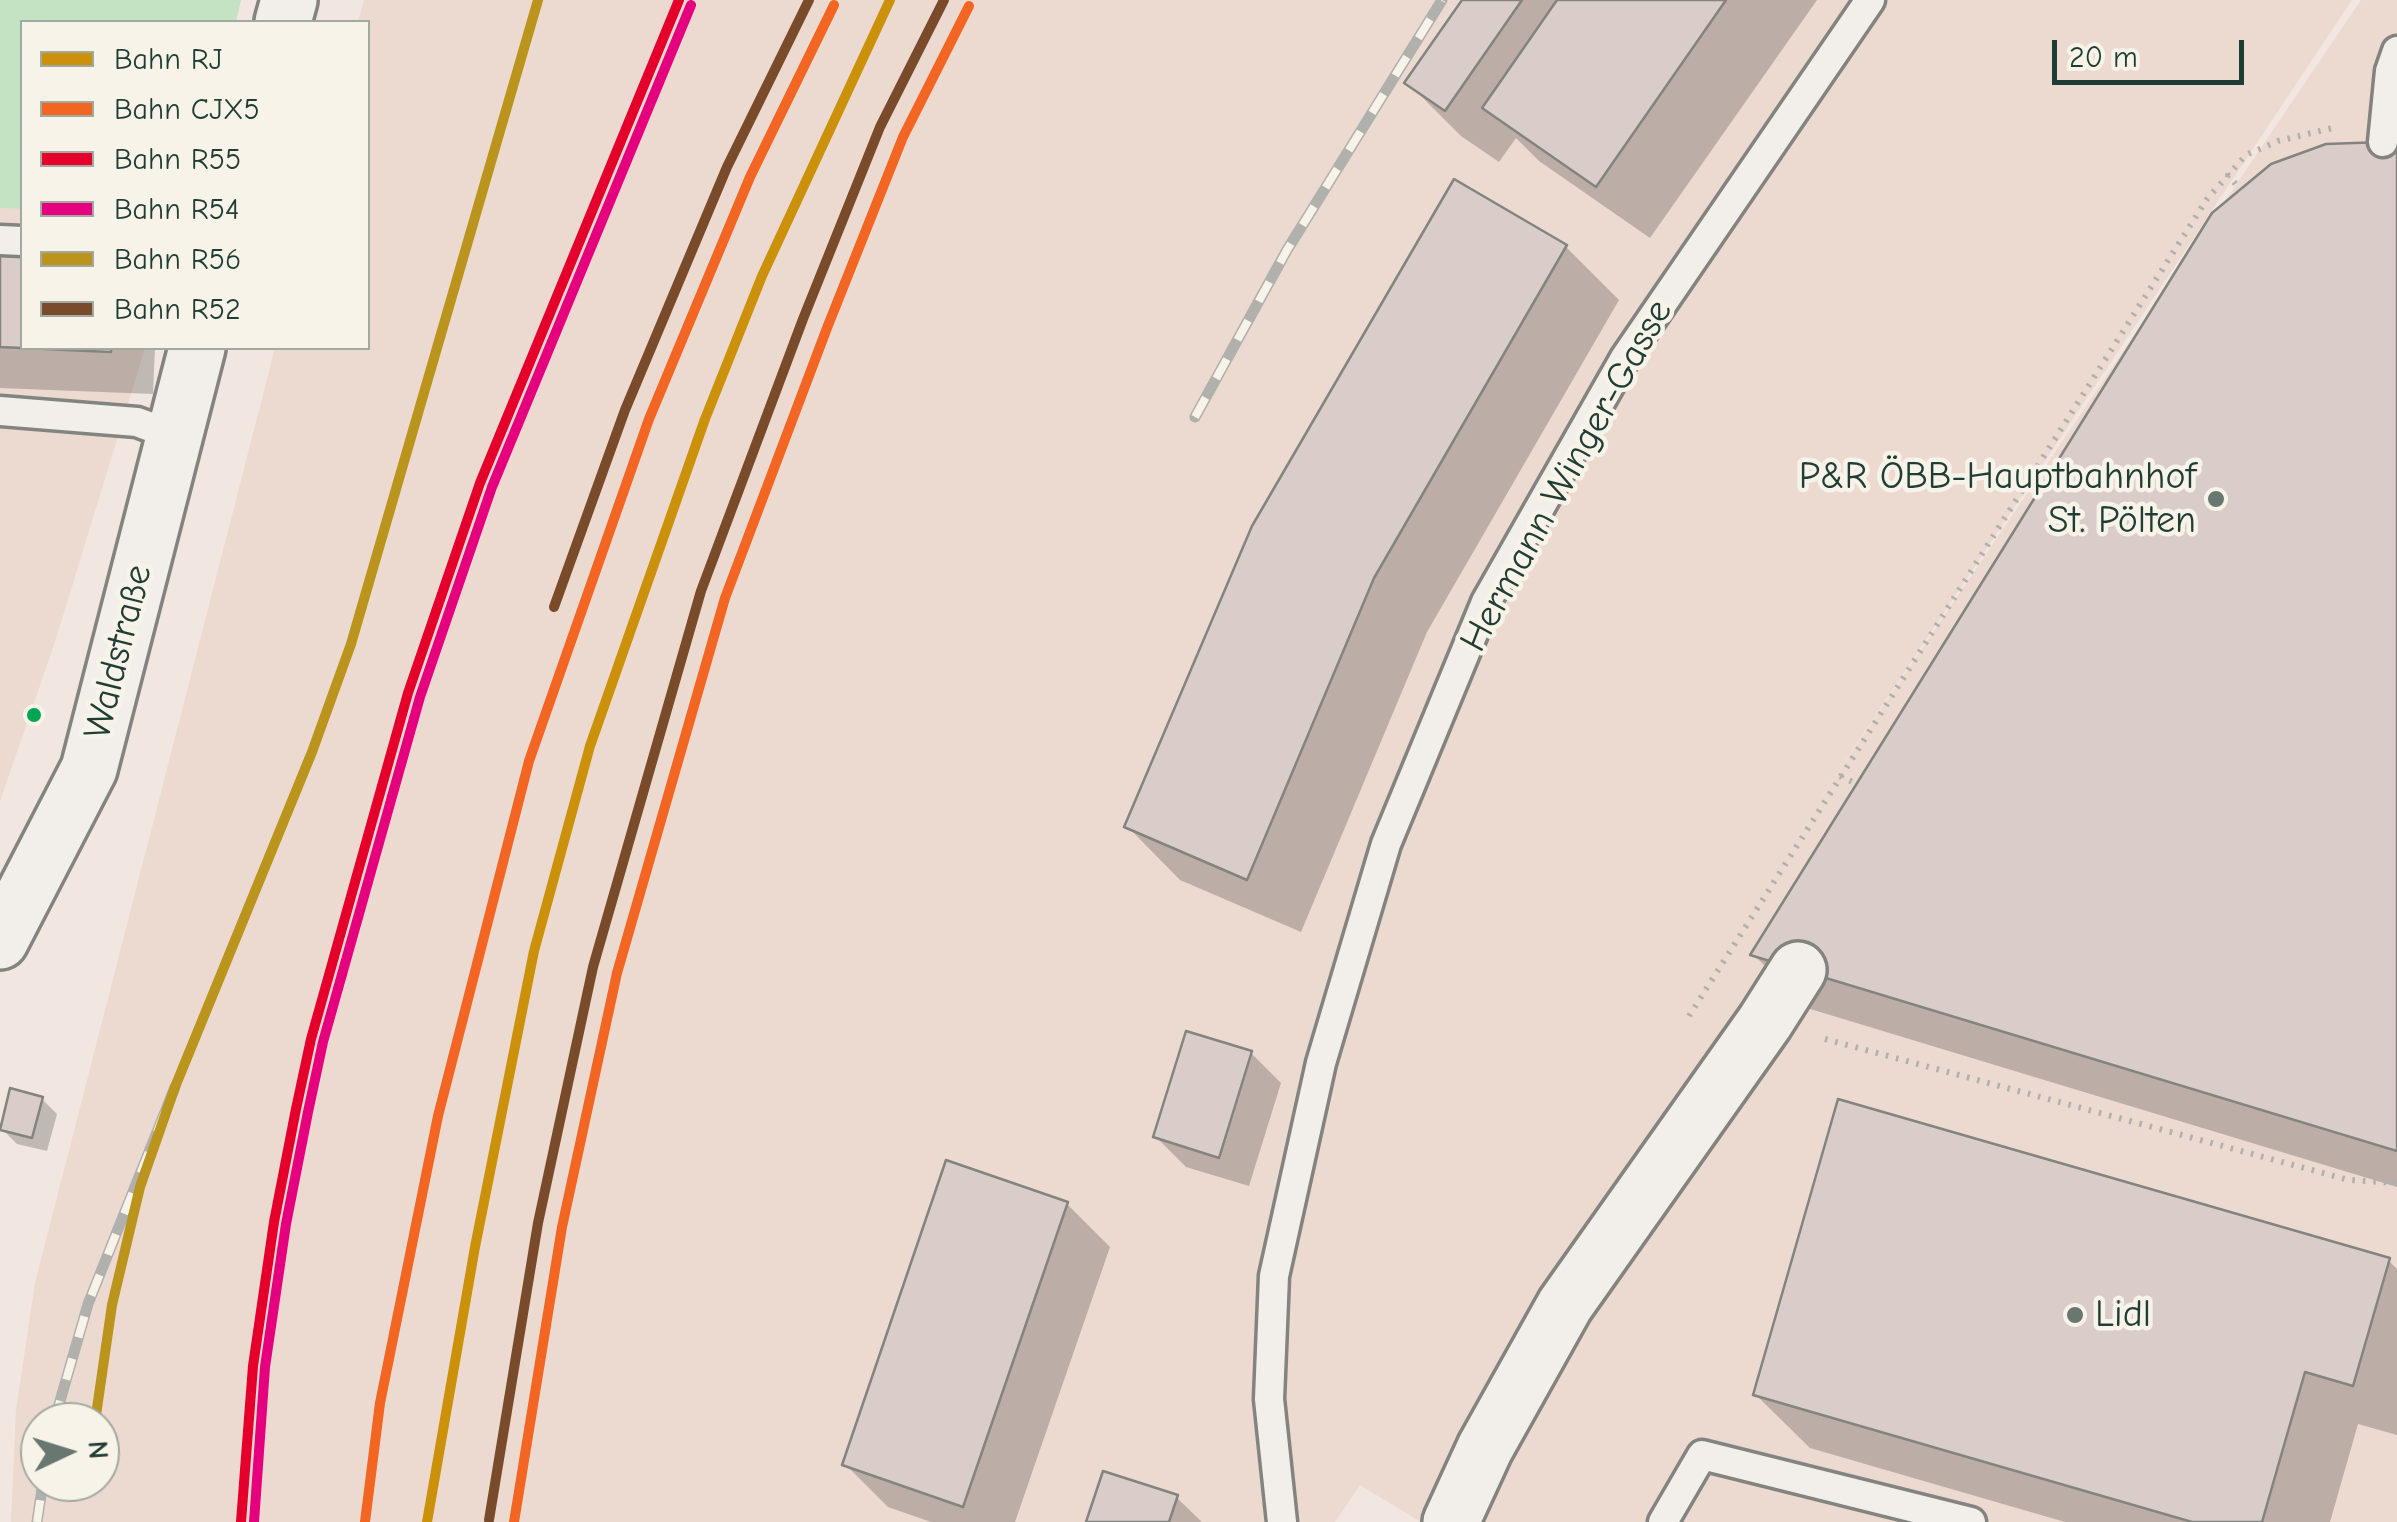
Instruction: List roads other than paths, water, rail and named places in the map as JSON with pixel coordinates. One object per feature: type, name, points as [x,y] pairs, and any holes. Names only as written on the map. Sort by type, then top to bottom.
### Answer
[{"type":"street","name":"Waldstraße","points":[[0,941],[89,769],[196,350]]},
{"type":"street","points":[[1451,1522],[1484,1448],[1565,1305],[1798,970]]},
{"type":"lane","name":"Hermann Winger-Gasse","points":[[1282,1522],[1269,1399],[1274,1276],[1321,1063],[1386,844],[1486,602],[1625,358],[1870,0]]},
{"type":"lane","points":[[2384,132],[2390,71],[2397,51]]},
{"type":"lane","points":[[0,411],[137,422],[175,436]]},
{"type":"lane","points":[[1663,1522],[1702,1455],[1971,1522]]},
{"type":"railway","points":[[1195,417],[1287,250],[1442,0]]},
{"type":"railway","points":[[60,1402],[88,1304],[175,1087]]},
{"type":"railway","points":[[37,1522],[40,1502]]},
{"type":"rail line","name":"R56","points":[[98,1402],[112,1305],[140,1187],[175,1087],[312,752],[351,644],[538,0]]},
{"type":"rail line","name":"R55","points":[[241,1522],[253,1366],[274,1222],[296,1109],[311,1039],[408,693],[480,483],[679,0]]},
{"type":"rail line","name":"R52","points":[[554,607],[625,410],[727,167],[809,0]]},
{"type":"rail line","name":"RJ","points":[[427,1522],[475,1247],[534,951],[590,746],[705,419],[762,276],[890,0]]},
{"type":"rail line","name":"R52","points":[[489,1520],[538,1223],[593,967],[701,591],[880,127],[944,0]]},
{"type":"rail line","name":"R54","points":[[254,1522],[265,1367],[286,1224],[308,1112],[323,1042],[420,697],[492,487],[691,5]]},
{"type":"rail line","name":"CJX5","points":[[365,1522],[380,1403],[438,1116],[529,761],[649,419],[750,177],[834,5]]},
{"type":"rail line","name":"CJX5","points":[[514,1522],[562,1227],[617,973],[725,598],[903,137],[969,6]]},
{"type":"place","name":"P&R ÖBB-Hauptbahnhof St. Pölten","points":[[2216,499]]},
{"type":"place","name":"Lidl","points":[[2075,1315]]}]
